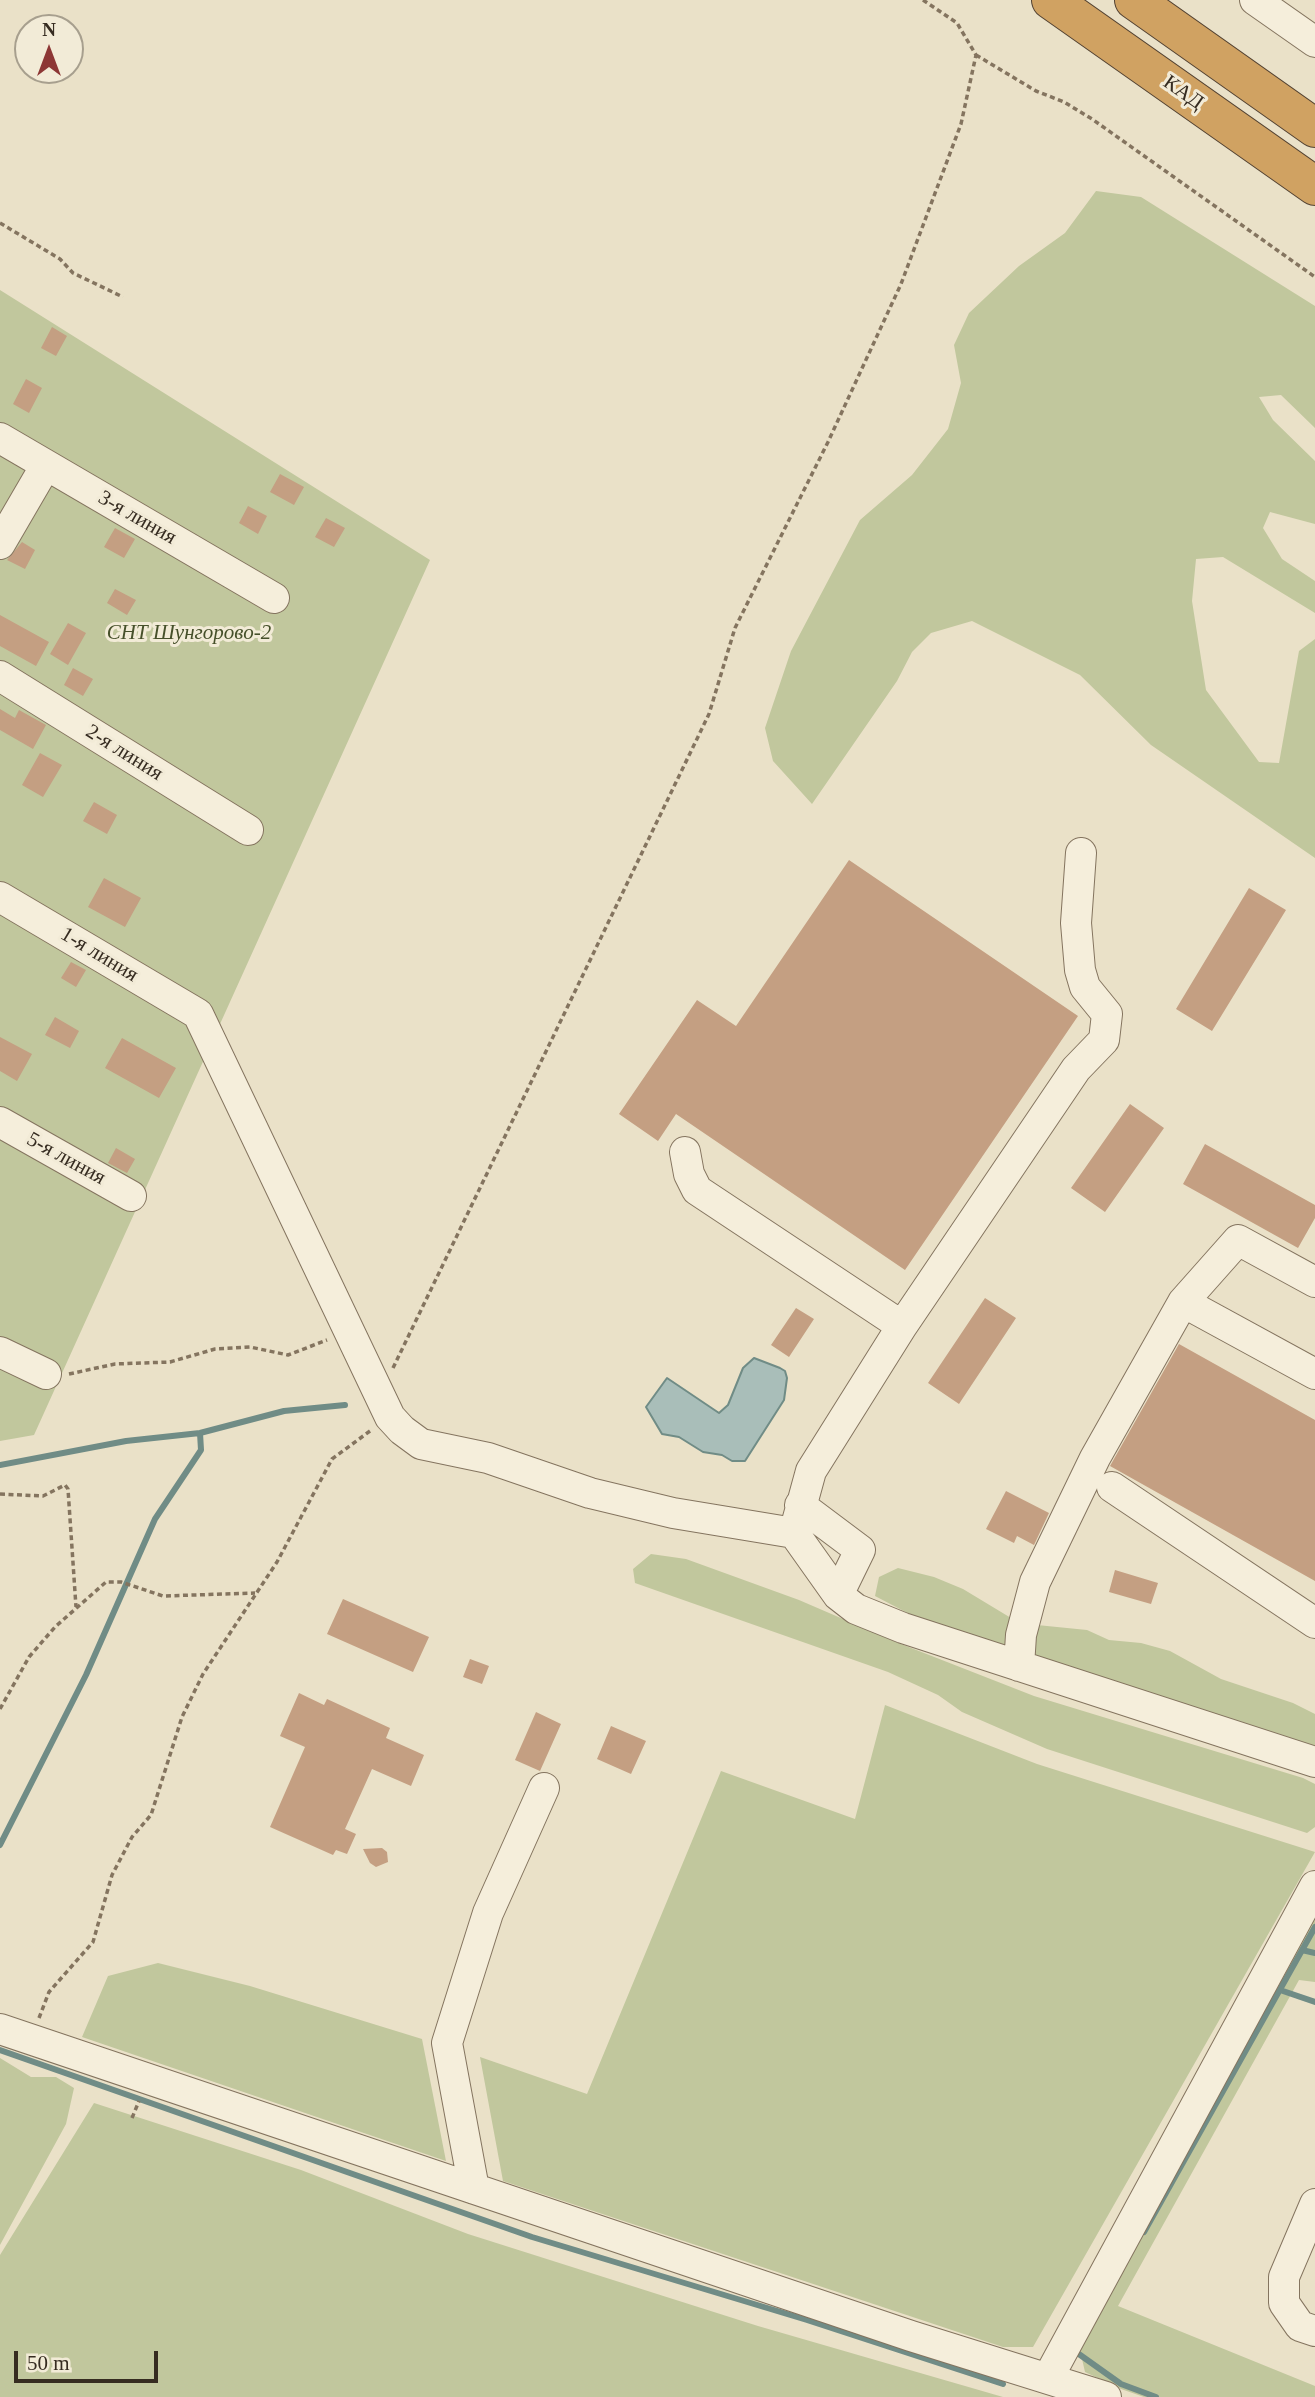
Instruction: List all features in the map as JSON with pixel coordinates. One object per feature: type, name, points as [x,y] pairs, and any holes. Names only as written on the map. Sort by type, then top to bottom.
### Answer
[{"type":"highway","name":"КАД","points":[[1051,0],[1315,186]]},
{"type":"highway","points":[[1134,0],[1315,128]]},
{"type":"street","points":[[1255,0],[1315,42]]},
{"type":"street","name":"3-я линия","points":[[0,438],[274,598]]},
{"type":"street","points":[[0,544],[46,465]]},
{"type":"street","name":"2-я линия","points":[[0,676],[248,830]]},
{"type":"street","points":[[1082,853],[1076,923],[1080,970],[1084,987],[1107,1014],[1104,1040],[1076,1069],[902,1326],[811,1471],[797,1519],[838,1595],[856,1609],[903,1628],[1315,1762]]},
{"type":"street","name":"1-я линия","points":[[0,897],[198,1014],[347,1332]]},
{"type":"street","name":"5-я линия","points":[[0,1122],[131,1196]]},
{"type":"street","points":[[685,1152],[689,1174],[697,1190],[902,1326]]},
{"type":"street","points":[[1019,1666],[1021,1635],[1035,1582],[1095,1458],[1183,1302],[1238,1240],[1315,1282]]},
{"type":"street","points":[[1183,1302],[1315,1374]]},
{"type":"street","points":[[347,1332],[385,1406],[402,1430],[421,1444],[488,1458],[590,1493],[738,1526],[797,1519],[860,1550],[838,1595]]},
{"type":"street","points":[[0,1352],[46,1374]]},
{"type":"street","points":[[1112,1487],[1315,1623]]},
{"type":"street","points":[[474,2189],[447,2043],[488,1913],[544,1788]]},
{"type":"street","points":[[1048,2378],[1315,1886]]},
{"type":"street","points":[[0,2029],[911,2336],[1106,2397]]},
{"type":"street","points":[[1315,2204],[1284,2277],[1284,2303],[1300,2326],[1315,2331]]},
{"type":"path","points":[[923,0],[957,23],[976,55],[1035,91],[1064,102],[1092,119],[1315,277]]},
{"type":"path","points":[[32,2040],[48,1992],[93,1942],[112,1875],[132,1837],[151,1815],[182,1717],[203,1674],[277,1562],[332,1459],[385,1406],[709,714],[735,628],[828,442],[901,284],[961,124],[976,55]]},
{"type":"path","points":[[0,223],[60,259],[73,273],[123,297]]},
{"type":"path","points":[[46,1374],[75,1373],[115,1364],[170,1362],[215,1349],[250,1347],[288,1355],[347,1332]]},
{"type":"path","points":[[0,1494],[43,1496],[65,1485],[68,1489],[76,1607]]},
{"type":"path","points":[[0,1709],[29,1657],[76,1607],[106,1582],[121,1581],[163,1596],[255,1593]]},
{"type":"green space","points":[[1096,191],[1141,197],[1315,306],[1315,428],[1281,395],[1259,397],[1273,420],[1315,461],[1315,524],[1270,512],[1263,528],[1282,559],[1315,581],[1315,613],[1223,557],[1196,559],[1192,601],[1206,690],[1259,762],[1279,763],[1299,651],[1315,639],[1315,858],[1151,745],[1080,675],[972,621],[931,633],[912,652],[897,681],[812,804],[773,761],[765,728],[791,651],[860,520],[912,475],[948,429],[961,383],[954,345],[969,313],[1019,266],[1065,233]]},
{"type":"green space","name":"СНТ Шунгорово-2","points":[[0,290],[430,560],[34,1435],[0,1441]]},
{"type":"green space","points":[[651,1554],[686,1559],[799,1600],[901,1644],[1034,1696],[1303,1778],[1315,1784],[1315,1827],[1307,1833],[1047,1749],[962,1712],[938,1695],[888,1672],[635,1583],[633,1569]]},
{"type":"green space","points":[[898,1568],[934,1577],[963,1589],[1011,1618],[1008,1650],[940,1630],[875,1596],[879,1577]]},
{"type":"green space","points":[[1037,1625],[1087,1630],[1109,1640],[1141,1643],[1170,1651],[1221,1679],[1293,1703],[1315,1714],[1315,1748],[1032,1657]]},
{"type":"green space","points":[[885,1705],[1037,1764],[1315,1852],[1033,2347],[1003,2347],[503,2181],[480,2057],[587,2094],[721,1771],[855,1819]]},
{"type":"green space","points":[[1315,1913],[1315,1982],[1299,1980],[1118,2306],[1315,2386],[1315,2397],[1144,2397],[1121,2389],[1085,2372],[1080,2350]]},
{"type":"green space","points":[[158,1963],[250,1986],[422,2039],[446,2161],[82,2037],[108,1976]]},
{"type":"green space","points":[[0,2058],[31,2077],[56,2077],[74,2088],[66,2124],[0,2245]]},
{"type":"green space","points":[[94,2103],[301,2170],[468,2234],[758,2326],[1003,2397],[0,2397],[0,2255]]},
{"type":"water","points":[[754,1358],[785,1371],[787,1378],[784,1400],[745,1461],[732,1461],[722,1455],[703,1452],[679,1437],[662,1434],[646,1407],[667,1378],[719,1413],[728,1405],[743,1368]]},
{"type":"building","points":[[52,327],[67,336],[56,356],[41,348]]},
{"type":"building","points":[[26,379],[42,388],[29,413],[13,404]]},
{"type":"building","points":[[280,474],[304,487],[294,505],[270,492]]},
{"type":"building","points":[[248,506],[267,516],[258,534],[239,523]]},
{"type":"building","points":[[326,518],[345,528],[334,547],[315,537]]},
{"type":"building","points":[[115,528],[135,539],[124,558],[104,547]]},
{"type":"building","points":[[22,542],[35,550],[25,569],[7,560]]},
{"type":"building","points":[[115,589],[136,600],[127,615],[107,603]]},
{"type":"building","points":[[0,615],[49,642],[36,666],[0,646]]},
{"type":"building","points":[[68,623],[86,633],[68,665],[50,654]]},
{"type":"building","points":[[73,668],[93,679],[83,696],[64,685]]},
{"type":"building","points":[[0,709],[15,718],[19,710],[46,725],[33,749],[0,730]]},
{"type":"building","points":[[40,753],[62,765],[43,797],[22,785]]},
{"type":"building","points":[[94,802],[117,815],[107,834],[83,821]]},
{"type":"building","points":[[849,860],[1078,1016],[905,1270],[676,1114],[658,1141],[619,1114],[697,1000],[736,1026]]},
{"type":"building","points":[[104,878],[141,898],[125,927],[88,907]]},
{"type":"building","points":[[1249,888],[1286,910],[1212,1031],[1176,1009]]},
{"type":"building","points":[[71,962],[86,970],[76,987],[61,978]]},
{"type":"building","points":[[55,1017],[79,1031],[70,1048],[45,1035]]},
{"type":"building","points":[[0,1037],[32,1054],[17,1081],[0,1071]]},
{"type":"building","points":[[122,1038],[176,1068],[159,1098],[105,1068]]},
{"type":"building","points":[[1130,1104],[1164,1128],[1105,1212],[1071,1188]]},
{"type":"building","points":[[1205,1144],[1315,1205],[1315,1218],[1298,1248],[1183,1184]]},
{"type":"building","points":[[116,1148],[135,1159],[127,1173],[108,1163]]},
{"type":"building","points":[[985,1298],[1016,1318],[959,1404],[928,1383]]},
{"type":"building","points":[[796,1308],[814,1319],[789,1357],[771,1345]]},
{"type":"building","points":[[1179,1344],[1315,1420],[1315,1581],[1110,1466]]},
{"type":"building","points":[[1006,1491],[1049,1513],[1034,1545],[1017,1536],[1014,1543],[986,1529]]},
{"type":"building","points":[[1115,1570],[1158,1583],[1151,1604],[1109,1592]]},
{"type":"building","points":[[343,1599],[429,1637],[413,1672],[327,1634]]},
{"type":"building","points":[[470,1659],[489,1666],[482,1684],[463,1677]]},
{"type":"building","points":[[299,1693],[324,1705],[327,1699],[390,1728],[386,1738],[424,1755],[411,1786],[372,1769],[345,1829],[356,1834],[347,1854],[336,1850],[333,1855],[270,1827],[305,1747],[280,1736]]},
{"type":"building","points":[[536,1712],[561,1724],[540,1771],[515,1760]]},
{"type":"building","points":[[611,1726],[646,1741],[631,1774],[597,1759]]},
{"type":"building","points":[[382,1848],[387,1852],[388,1862],[376,1867],[370,1863],[363,1849]]},
{"type":"waterway","points":[[0,1465],[126,1441],[200,1433],[284,1411],[345,1405]]},
{"type":"waterway","points":[[0,1845],[86,1675],[155,1519],[201,1450],[200,1433]]},
{"type":"waterway","points":[[1144,2232],[1315,1927]]},
{"type":"waterway","points":[[1302,1950],[1315,1953]]},
{"type":"waterway","points":[[1280,1990],[1315,2002]]},
{"type":"waterway","points":[[0,2050],[532,2237],[807,2320],[1003,2384]]},
{"type":"waterway","points":[[1076,2352],[1121,2384],[1156,2397]]}]
